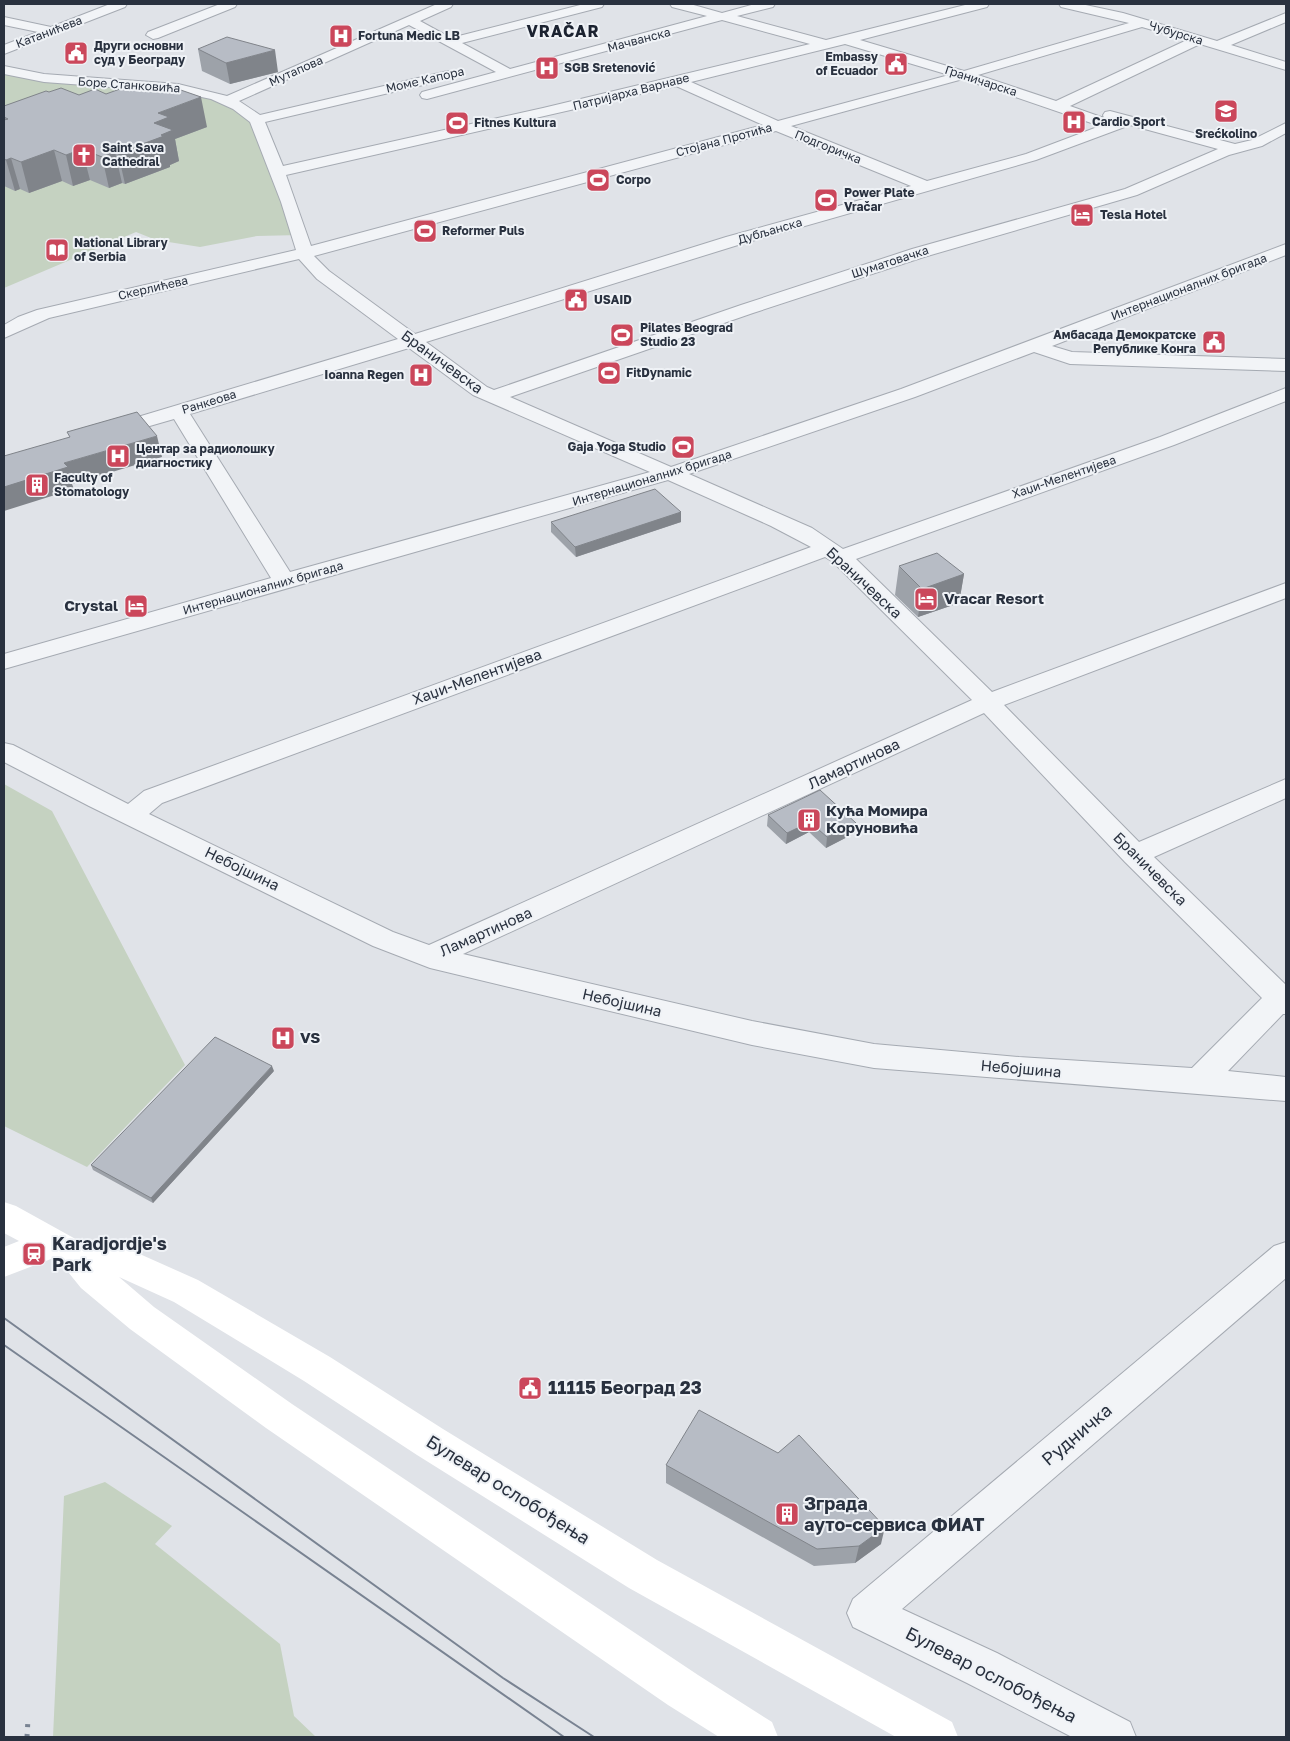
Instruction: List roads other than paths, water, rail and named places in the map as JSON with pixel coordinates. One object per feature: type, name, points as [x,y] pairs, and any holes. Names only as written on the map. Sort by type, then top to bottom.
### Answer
[{"type":"main road","name":"Булевар ослобођења","points":[[4,1216],[65,1250],[116,1298],[278,1416],[683,1690],[757,1737]]},
{"type":"main road","name":"Булевар ослобођења","points":[[65,1250],[133,1266],[186,1291],[317,1368],[430,1442],[643,1574],[937,1737]]},
{"type":"main road","points":[[4,1262],[65,1250]]},
{"type":"street","name":"Катанићева","points":[[4,50],[122,4]]},
{"type":"street","points":[[154,35],[231,4]]},
{"type":"street","name":"Мутапова","points":[[228,101],[447,4]]},
{"type":"street","points":[[450,42],[598,4]]},
{"type":"street","points":[[676,4],[827,45]]},
{"type":"street","name":"Мачванска","points":[[509,74],[769,4]]},
{"type":"street","name":"Патријарха Варнаве","points":[[278,172],[550,112],[847,40],[982,4]]},
{"type":"street","name":"Чубурска","points":[[1065,4],[1142,23],[1286,66]]},
{"type":"street","points":[[1109,14],[1131,4]]},
{"type":"street","points":[[1217,46],[1286,17]]},
{"type":"street","points":[[409,20],[509,74]]},
{"type":"street","points":[[4,21],[52,31]]},
{"type":"street","name":"Стојана Протића","points":[[305,253],[964,75],[1142,23]]},
{"type":"street","name":"Граничарска","points":[[847,40],[1121,123],[1234,149]]},
{"type":"street","points":[[1063,104],[1198,40]]},
{"type":"street","name":"Моме Капора","points":[[257,120],[491,64]]},
{"type":"street","name":"Боре Станковића","points":[[4,70],[44,78],[178,88],[209,94],[228,101],[257,120]]},
{"type":"street","name":"Моме Капора","points":[[427,95],[509,74]]},
{"type":"street","name":"Подгоричка","points":[[677,81],[776,126],[925,186]]},
{"type":"street","points":[[257,120],[278,172],[305,253]]},
{"type":"street","name":"Дубљанска","points":[[413,340],[732,242],[1031,157],[1121,123]]},
{"type":"street","name":"Шуматовачка","points":[[492,397],[738,312],[918,253],[1131,192],[1234,149],[1256,143],[1286,127]]},
{"type":"street","name":"Интернационалних бригада","points":[[4,662],[284,581],[671,474],[908,393],[1286,249]]},
{"type":"street","name":"Скерлићева","points":[[4,333],[43,314],[305,253]]},
{"type":"street","name":"Браничевска","points":[[305,253],[308,260],[323,275],[480,391],[779,521],[835,552],[988,702],[1135,856],[1283,1000]]},
{"type":"street","name":"Ранкеова","points":[[87,438],[413,340]]},
{"type":"street","points":[[1034,346],[1070,358],[1286,366]]},
{"type":"street","name":"Хаџи-Мелентијева","points":[[131,815],[153,796],[835,552],[1167,442],[1286,394]]},
{"type":"street","points":[[179,411],[284,581]]},
{"type":"street","name":"Ламартинова","points":[[430,957],[988,702],[1286,590]]},
{"type":"street","name":"Небојшина","points":[[4,751],[383,939],[430,957],[752,1033],[874,1056],[1019,1070],[1199,1081],[1286,1089]]},
{"type":"street","points":[[1135,856],[1286,788]]},
{"type":"street","points":[[1199,1081],[1283,1000]]},
{"type":"street","name":"Рудничка","points":[[867,1613],[1286,1257]]},
{"type":"street","name":"Булевар ослобођења","points":[[867,1613],[982,1668],[1114,1737]]},
{"type":"tram line","points":[[4,1318],[503,1678],[594,1737]]},
{"type":"tram line","points":[[4,1345],[564,1737]]},
{"type":"railway","points":[[27,1737],[28,1719]]},
{"type":"place","name":"Fortuna Medic LB","points":[[341,36]]},
{"type":"place","name":"Други основни суд у Београду","points":[[76,53]]},
{"type":"place","name":"Embassy of Ecuador","points":[[896,64]]},
{"type":"place","name":"SGB Sretenović","points":[[547,68]]},
{"type":"place","name":"Srećkolino","points":[[1226,111]]},
{"type":"place","name":"Cardio Sport","points":[[1074,122]]},
{"type":"place","name":"Fitnes Kultura","points":[[457,123]]},
{"type":"place","name":"Saint Sava Cathedral","points":[[84,155]]},
{"type":"place","name":"Corpo","points":[[598,180]]},
{"type":"place","name":"Power Plate Vračar","points":[[826,200]]},
{"type":"place","name":"Tesla Hotel","points":[[1082,215]]},
{"type":"place","name":"Reformer Puls","points":[[425,231]]},
{"type":"place","name":"National Library of Serbia","points":[[57,250]]},
{"type":"place","name":"USAID","points":[[576,300]]},
{"type":"place","name":"Pilates Beograd Studio 23","points":[[622,335]]},
{"type":"place","name":"Амбасада Демократске Републике Конга","points":[[1214,342]]},
{"type":"place","name":"FitDynamic","points":[[609,373]]},
{"type":"place","name":"Ioanna Regen","points":[[421,375]]},
{"type":"place","name":"Gaja Yoga Studio","points":[[683,447]]},
{"type":"place","name":"Центар за радиолошку диагностику","points":[[118,456]]},
{"type":"place","name":"Faculty of Stomatology","points":[[37,485]]},
{"type":"place","name":"Vracar Resort","points":[[926,599]]},
{"type":"place","name":"Crystal","points":[[136,606]]},
{"type":"place","name":"Кућа Момира Коруновића","points":[[809,820]]},
{"type":"place","name":"VS","points":[[283,1038]]},
{"type":"place","name":"Karadjordje's Park","points":[[34,1254]]},
{"type":"place","name":"11115 Београд 23","points":[[530,1388]]},
{"type":"place","name":"Зграда ауто-сервиса ФИАТ","points":[[787,1514]]},
{"type":"district","name":"VRAČAR","points":[[563,31]]}]
